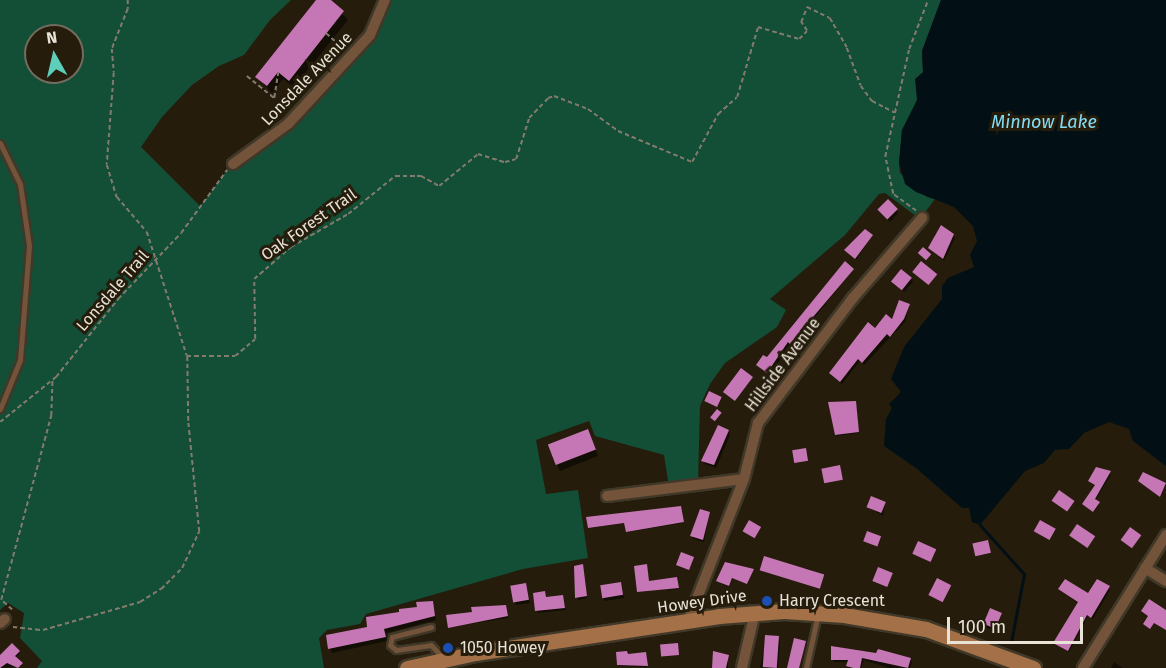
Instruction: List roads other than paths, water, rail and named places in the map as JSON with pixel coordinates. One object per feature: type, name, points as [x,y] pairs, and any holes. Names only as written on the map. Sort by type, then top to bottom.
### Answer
[{"type":"main road","name":"Howey Drive","points":[[407,668],[443,660],[688,621],[755,612],[818,612],[926,629],[1033,668]]},
{"type":"street","name":"Lonsdale Avenue","points":[[232,164],[266,143],[296,116],[370,35],[385,0]]},
{"type":"street","name":"Hillside Avenue","points":[[688,621],[744,479],[752,439],[770,404],[922,218]]},
{"type":"street","points":[[607,496],[744,479]]},
{"type":"street","points":[[1083,668],[1166,535]]},
{"type":"street","points":[[1145,568],[1166,581]]},
{"type":"street","points":[[742,668],[755,612]]},
{"type":"lane","points":[[0,143],[12,160],[20,184],[29,246],[20,360],[0,409]]},
{"type":"lane","points":[[806,668],[818,612]]},
{"type":"lane","points":[[431,627],[392,637],[390,645],[396,650],[431,645],[441,652],[443,660]]},
{"type":"water","name":"Minnow Lake","points":[[941,0],[1166,0],[1166,466],[1133,441],[1129,429],[1109,422],[1084,433],[1069,449],[1055,450],[1044,463],[1025,471],[980,525],[972,522],[969,508],[962,508],[916,468],[884,446],[886,419],[892,408],[889,404],[901,392],[891,379],[904,347],[942,299],[942,286],[948,278],[974,267],[970,255],[977,241],[973,226],[954,207],[916,192],[905,184],[899,163],[902,130],[917,100],[915,79],[923,72],[922,51]]},
{"type":"waterway","points":[[980,525],[1024,574],[1011,642]]},
{"type":"place","name":"Harry Crescent","points":[[767,601]]},
{"type":"place","name":"1050 Howey","points":[[448,648]]}]
